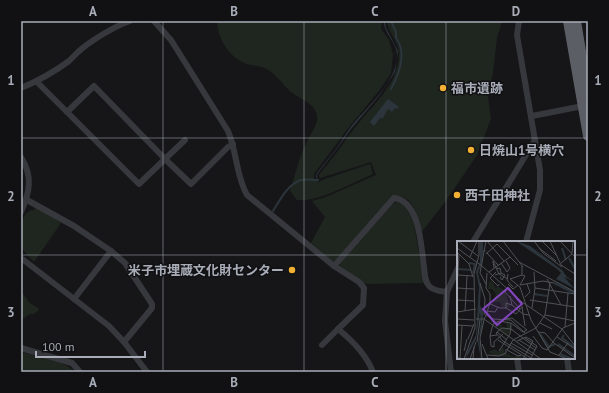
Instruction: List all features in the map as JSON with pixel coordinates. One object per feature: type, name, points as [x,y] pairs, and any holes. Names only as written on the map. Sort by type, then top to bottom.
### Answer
[{"type":"highway","points":[[568,21],[585,106],[588,136]]},
{"type":"highway","points":[[576,21],[588,94]]},
{"type":"street","points":[[21,88],[37,82],[118,25],[130,21]]},
{"type":"street","points":[[154,21],[171,40],[228,131],[233,144],[242,188],[247,195],[334,266],[359,282],[364,288],[363,305],[322,345]]},
{"type":"street","points":[[519,21],[517,35],[540,170],[540,190],[526,241]]},
{"type":"street","points":[[37,82],[139,184],[185,140]]},
{"type":"street","points":[[67,112],[94,86],[190,184],[228,146],[233,144]]},
{"type":"street","points":[[532,116],[585,106]]},
{"type":"street","points":[[474,241],[535,140]]},
{"type":"street","points":[[21,157],[28,173],[29,183],[27,200],[21,212]]},
{"type":"street","points":[[334,266],[394,198],[400,199],[410,208],[416,218],[424,263],[425,278],[429,286],[435,291],[447,292]]},
{"type":"street","points":[[27,200],[74,226],[111,251],[125,263],[152,304],[152,308],[124,342]]},
{"type":"street","points":[[74,299],[111,251]]},
{"type":"street","points":[[21,259],[109,326],[124,342],[147,372]]},
{"type":"street","points":[[451,372],[444,321],[447,292],[457,270]]},
{"type":"street","points":[[338,329],[356,345],[366,358],[372,372]]},
{"type":"street","points":[[21,348],[72,364],[80,372]]},
{"type":"street","points":[[517,359],[519,372]]},
{"type":"street","points":[[567,359],[569,372]]},
{"type":"shaded area","points":[[217,21],[382,21],[381,29],[389,40],[393,54],[391,73],[314,174],[314,179],[319,182],[370,164],[373,174],[325,195],[305,200],[297,200],[290,191],[301,156],[316,124],[316,112],[312,106],[291,92],[270,71],[244,63],[228,51],[219,34]]},
{"type":"shaded area","points":[[384,21],[398,51],[396,65],[397,55],[395,46],[386,30]]},
{"type":"shaded area","points":[[387,21],[502,21],[497,38],[493,73],[488,97],[491,119],[477,155],[448,198],[421,233],[417,215],[411,204],[408,200],[396,196],[336,260],[332,261],[311,243],[325,217],[312,201],[326,197],[376,175],[371,162],[320,178],[319,175],[389,86],[394,76],[399,51],[398,46],[389,30]]},
{"type":"shaded area","points":[[396,65],[395,72],[379,96],[351,129],[318,173],[318,180],[316,177],[317,173],[350,128],[386,85]]},
{"type":"shaded area","points":[[388,99],[399,107],[397,109],[395,108],[392,112],[388,109],[383,118],[380,118],[374,126],[370,122]]},
{"type":"shaded area","points":[[397,202],[404,203],[413,218],[424,283],[364,284],[340,268],[340,263],[393,204]]},
{"type":"shaded area","points":[[35,208],[47,213],[61,223],[34,262],[21,248],[21,231],[25,215]]},
{"type":"shaded area","points":[[21,291],[29,302],[39,309],[34,314],[30,314],[21,320]]},
{"type":"shaded area","points":[[21,352],[57,361],[64,364],[74,372],[21,372]]},
{"type":"waterway","points":[[391,21],[401,50],[401,63],[397,77],[391,89]]},
{"type":"waterway","points":[[273,211],[285,193],[296,182],[301,180],[318,180]]},
{"type":"place","name":"福市遺跡","points":[[443,88]]},
{"type":"place","name":"日焼山1号横穴","points":[[471,150]]},
{"type":"place","name":"西千田神社","points":[[457,195]]},
{"type":"place","name":"米子市埋蔵文化財センター","points":[[292,270]]}]
